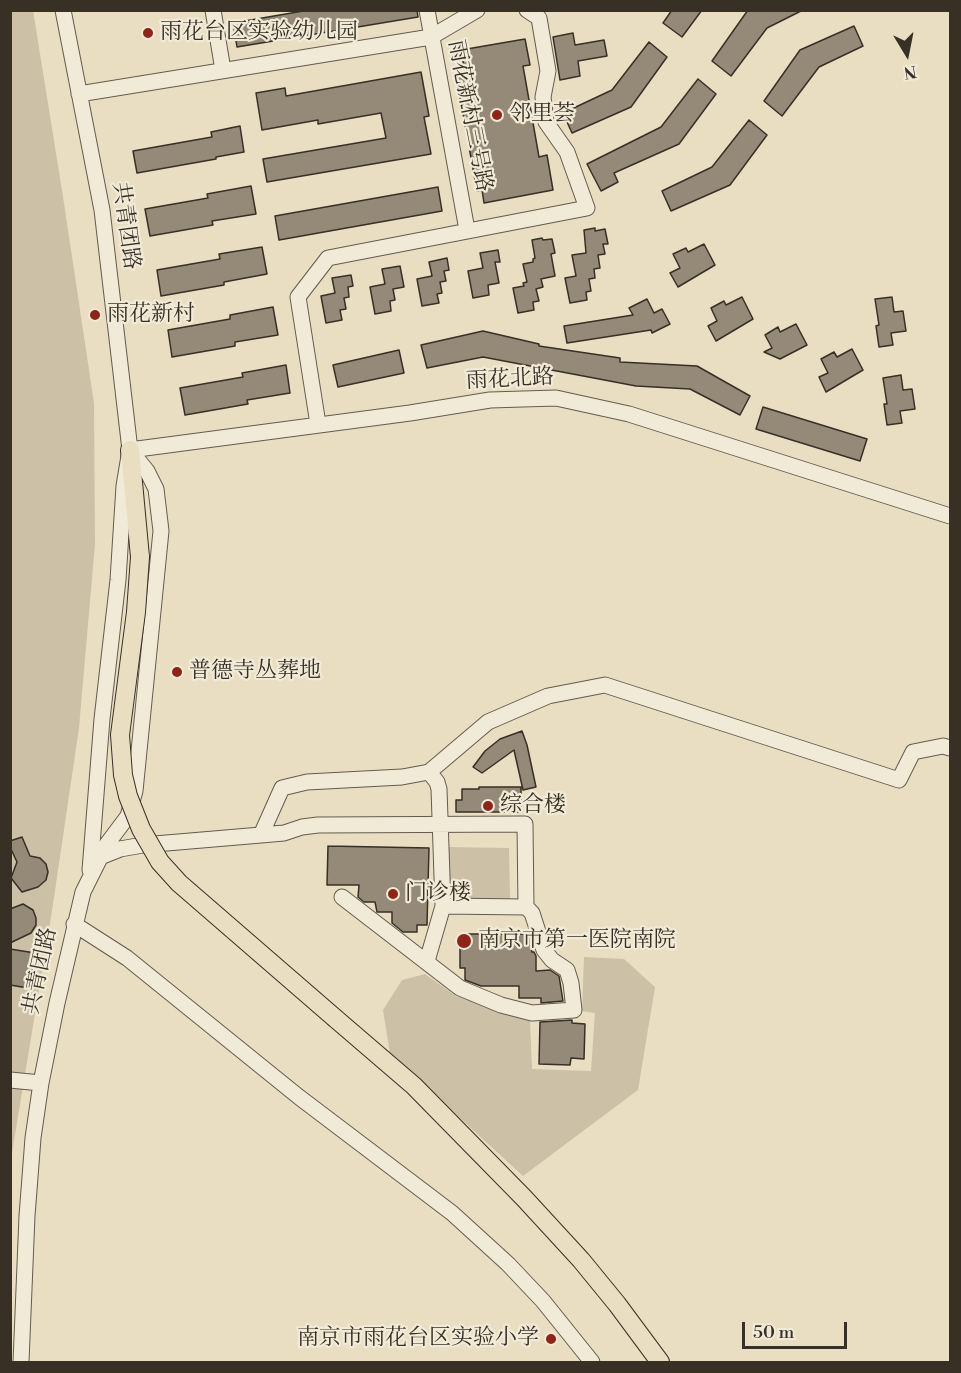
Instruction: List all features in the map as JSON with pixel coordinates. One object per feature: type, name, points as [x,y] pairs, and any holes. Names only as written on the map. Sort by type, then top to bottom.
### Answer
[{"type":"main road","points":[[130,450],[140,557],[136,612],[120,735],[123,775],[141,830],[160,862],[180,883],[414,1086],[467,1138],[581,1260],[660,1362]]},
{"type":"street","name":"共青团路","points":[[63,10],[102,210],[130,450],[124,486],[118,580],[102,719],[90,877]]},
{"type":"street","points":[[213,10],[223,70]]},
{"type":"street","name":"雨花新村三号路","points":[[427,10],[430,37],[467,230]]},
{"type":"street","points":[[79,94],[430,37],[477,10]]},
{"type":"street","points":[[318,424],[298,297],[328,258],[587,208],[567,152],[546,122],[543,97],[548,71],[539,18],[527,10]]},
{"type":"street","name":"雨花北路","points":[[130,450],[410,413],[490,400],[556,398],[629,414],[951,516]]},
{"type":"street","name":"共青团路","points":[[21,1362],[27,1216],[33,1138],[41,1083],[74,924],[83,892],[100,857],[128,816],[133,802],[161,539],[160,509],[156,489],[147,471],[130,450]]},
{"type":"street","points":[[261,835],[282,788],[307,782],[402,777],[429,772],[488,722],[548,696],[605,685],[899,780],[913,752],[943,746],[951,748]]},
{"type":"street","points":[[427,961],[443,906],[439,789],[437,782],[429,772]]},
{"type":"street","points":[[100,857],[120,849],[143,845],[284,833],[318,825],[525,824],[526,907],[532,913],[544,950],[552,960],[567,970],[574,1010],[532,1013],[501,1005],[460,988],[342,897]]},
{"type":"street","points":[[443,906],[526,907]]},
{"type":"street","points":[[74,924],[127,958],[299,1097],[452,1213],[508,1264],[543,1301],[592,1362]]},
{"type":"street","points":[[10,1080],[41,1083]]},
{"type":"shaded area","points":[[33,10],[94,403],[95,544],[79,728],[52,911],[11,1159],[10,11]]},
{"type":"shaded area","points":[[448,847],[509,848],[510,899],[464,900],[456,898],[449,892]]},
{"type":"shaded area","points":[[584,957],[624,959],[655,987],[638,1090],[523,1176],[390,1054],[383,1010],[402,980],[425,974],[456,996],[530,1020],[532,1069],[591,1071],[595,1013],[582,1011]]},
{"type":"building","points":[[309,10],[417,10],[418,17],[237,47],[233,23]]},
{"type":"building","points":[[672,10],[702,10],[682,37],[663,23]]},
{"type":"building","points":[[748,10],[803,10],[767,28],[731,76],[712,61]]},
{"type":"building","points":[[854,26],[863,46],[819,67],[782,116],[764,101],[800,50]]},
{"type":"building","points":[[573,33],[575,45],[604,40],[607,56],[578,61],[580,76],[560,80],[553,37]]},
{"type":"building","name":"邻里荟","points":[[525,39],[530,65],[523,66],[539,157],[547,155],[553,190],[484,203],[482,190],[477,191],[456,75],[465,73],[461,50]]},
{"type":"building","points":[[649,42],[667,57],[631,107],[572,133],[563,113],[612,90]]},
{"type":"building","points":[[421,72],[429,116],[424,117],[431,154],[267,182],[263,159],[386,138],[381,113],[318,124],[318,120],[262,130],[256,93],[285,88],[286,96]]},
{"type":"building","points":[[698,79],[716,94],[679,144],[614,173],[618,182],[601,191],[587,164],[661,127]]},
{"type":"building","points":[[749,120],[767,135],[730,185],[671,211],[662,191],[712,167]]},
{"type":"building","points":[[240,126],[244,152],[137,173],[133,151],[212,137],[211,132]]},
{"type":"building","points":[[251,186],[256,214],[212,221],[213,225],[150,236],[145,209],[208,198],[207,194]]},
{"type":"building","points":[[438,187],[442,211],[279,240],[275,216]]},
{"type":"building","points":[[595,228],[595,231],[605,229],[608,244],[603,244],[605,254],[598,255],[600,268],[594,269],[595,278],[589,279],[591,291],[586,292],[587,300],[570,303],[565,278],[576,276],[572,255],[586,253],[584,230]]},
{"type":"building","points":[[542,238],[543,240],[552,239],[555,253],[551,254],[555,276],[541,279],[543,287],[536,289],[539,301],[533,302],[534,310],[518,313],[513,288],[524,286],[523,283],[527,282],[523,264],[533,262],[535,258],[532,240]]},
{"type":"building","points":[[704,244],[715,265],[678,287],[670,273],[680,268],[673,254],[686,248],[688,252]]},
{"type":"building","points":[[262,247],[267,274],[224,282],[224,285],[161,296],[157,270],[220,259],[219,254]]},
{"type":"building","points":[[498,250],[500,262],[495,262],[499,283],[488,285],[489,295],[473,298],[468,271],[483,268],[480,253]]},
{"type":"building","points":[[447,258],[449,270],[444,271],[446,281],[440,282],[442,293],[437,294],[439,303],[422,306],[417,279],[432,276],[429,262]]},
{"type":"building","points":[[400,266],[404,287],[393,289],[395,300],[390,301],[391,311],[375,314],[370,287],[385,284],[382,269]]},
{"type":"building","points":[[351,275],[353,286],[348,287],[349,297],[344,298],[346,309],[340,310],[342,320],[326,323],[321,296],[335,293],[332,278]]},
{"type":"building","points":[[742,297],[753,319],[716,341],[708,326],[717,321],[711,308],[724,301],[726,305]]},
{"type":"building","points":[[892,297],[894,312],[903,311],[906,331],[891,333],[893,345],[879,347],[876,326],[879,325],[875,299]]},
{"type":"building","points":[[647,299],[654,313],[662,309],[670,324],[652,333],[651,330],[567,343],[564,326],[633,315],[629,308]]},
{"type":"building","points":[[273,307],[278,335],[235,342],[235,346],[172,357],[168,330],[230,319],[230,315]]},
{"type":"building","points":[[796,324],[807,345],[780,359],[764,352],[772,348],[765,335],[778,327],[780,332]]},
{"type":"building","points":[[483,331],[539,344],[539,346],[620,358],[620,362],[697,366],[750,396],[740,415],[690,389],[636,386],[483,357],[427,368],[421,345]]},
{"type":"building","points":[[852,349],[863,370],[826,392],[819,377],[828,373],[821,359],[834,352],[837,357]]},
{"type":"building","points":[[399,350],[404,373],[338,387],[333,365]]},
{"type":"building","points":[[286,365],[290,393],[247,400],[248,404],[185,415],[180,388],[243,377],[242,373]]},
{"type":"building","points":[[901,375],[903,390],[912,389],[915,409],[900,411],[902,423],[887,425],[883,378]]},
{"type":"building","points":[[763,407],[867,439],[860,461],[756,429]]},
{"type":"building","points":[[522,731],[536,787],[523,790],[514,750],[482,773],[473,767],[485,751],[500,739]]},
{"type":"building","name":"综合楼","points":[[479,787],[521,787],[521,812],[456,812],[456,800],[462,800],[462,789],[479,789]]},
{"type":"building","points":[[22,837],[30,856],[40,858],[46,864],[48,872],[46,880],[38,887],[22,892],[11,878],[17,862],[10,847],[10,841]]},
{"type":"building","name":"门诊楼","points":[[328,846],[429,848],[427,925],[417,925],[417,932],[403,932],[392,923],[392,912],[377,912],[375,902],[364,902],[358,897],[359,885],[327,885]]},
{"type":"building","points":[[23,904],[33,910],[36,925],[31,933],[10,943],[10,909]]},
{"type":"building","points":[[465,934],[528,934],[532,952],[536,956],[536,971],[550,970],[559,976],[563,1001],[541,1003],[541,998],[519,998],[519,986],[481,986],[465,980],[465,968],[460,968],[460,945],[465,945]]},
{"type":"building","points":[[10,949],[35,953],[28,988],[10,985]]},
{"type":"building","points":[[572,1020],[572,1023],[585,1024],[584,1059],[571,1058],[570,1065],[539,1064],[540,1022]]},
{"type":"place","name":"雨花台区实验幼儿园","points":[[148,33]]},
{"type":"place","name":"邻里荟","points":[[497,115]]},
{"type":"place","name":"雨花新村","points":[[95,315]]},
{"type":"place","name":"普德寺丛葬地","points":[[177,672]]},
{"type":"place","name":"综合楼","points":[[488,806]]},
{"type":"place","name":"门诊楼","points":[[393,894]]},
{"type":"place","name":"南京市第一医院南院","points":[[464,941]]},
{"type":"place","name":"南京市雨花台区实验小学","points":[[551,1339]]}]
